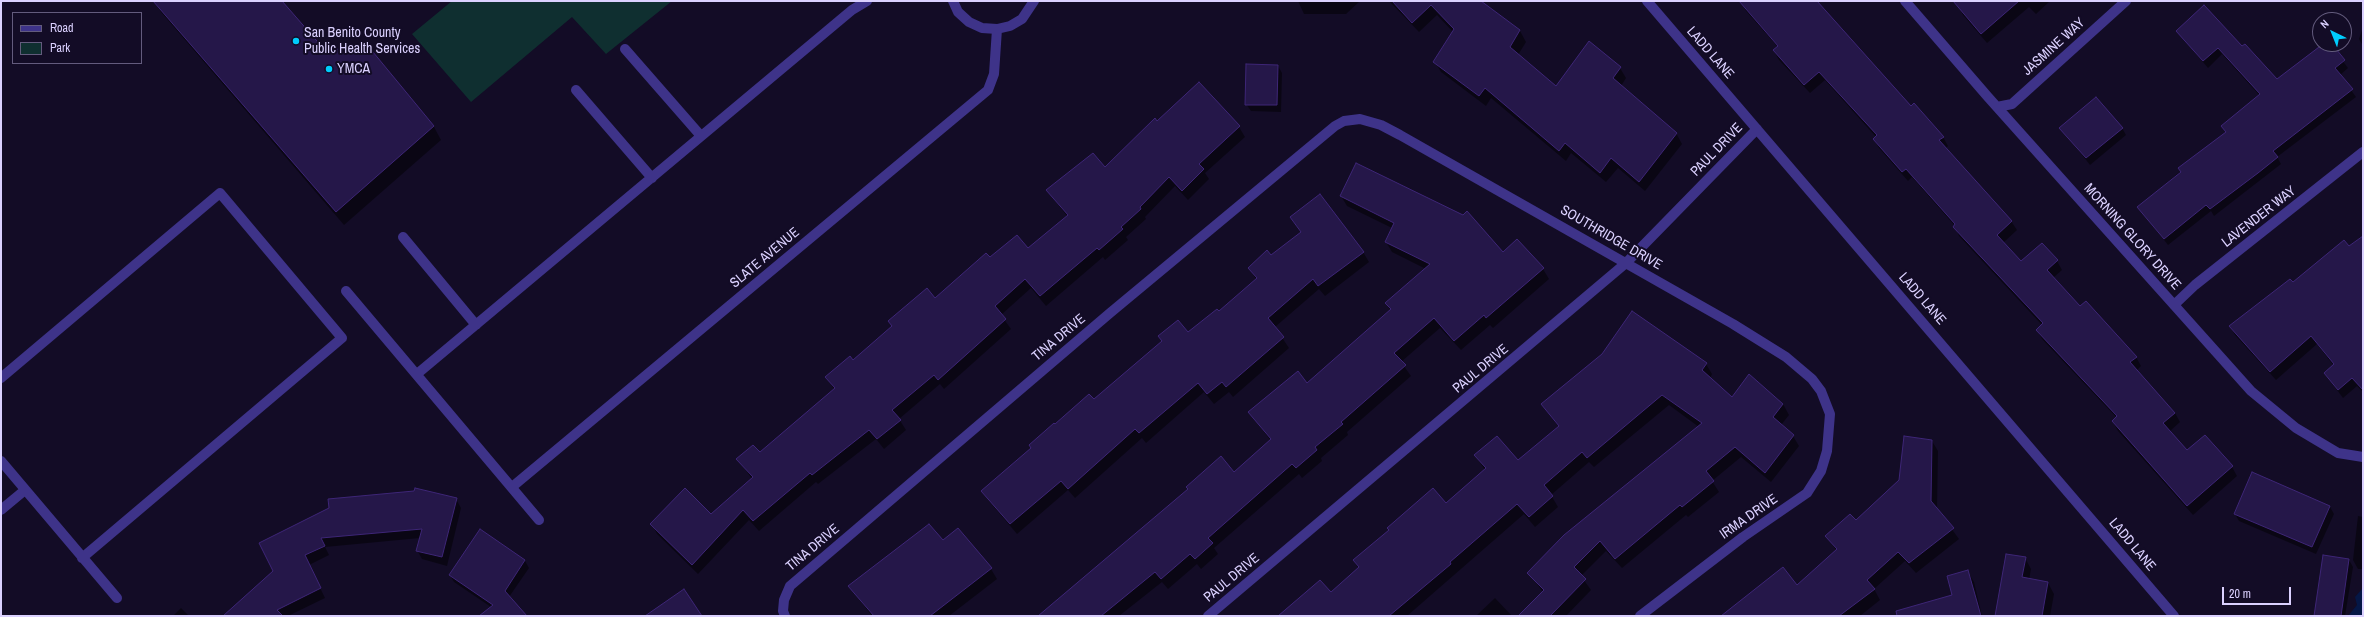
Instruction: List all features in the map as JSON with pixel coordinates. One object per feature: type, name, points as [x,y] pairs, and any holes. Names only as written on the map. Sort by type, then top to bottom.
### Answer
[{"type":"street","points":[[417,374],[852,10],[867,1]]},
{"type":"street","points":[[952,1],[958,12],[969,22],[982,28],[997,29],[1010,26],[1022,19],[1034,1]]},
{"type":"street","name":"LADD LANE","points":[[1647,1],[2174,616]]},
{"type":"street","name":"MORNING GLORY DRIVE","points":[[1905,1],[1997,107],[2251,391],[2296,428],[2338,453],[2363,457]]},
{"type":"street","name":"JASMINE WAY","points":[[1997,107],[2012,104],[2126,1]]},
{"type":"street","name":"SLATE AVENUE","points":[[512,487],[988,90],[994,74],[997,29]]},
{"type":"street","points":[[625,49],[701,136]]},
{"type":"street","points":[[576,90],[652,178]]},
{"type":"street","name":"SOUTHRIDGE DRIVE","points":[[1352,119],[1381,125],[1400,135],[1626,263],[1786,357],[1812,379],[1822,391],[1830,414]]},
{"type":"street","name":"TINA DRIVE","points":[[785,616],[783,610],[784,600],[790,586],[1104,318],[1335,126],[1352,119]]},
{"type":"street","name":"PAUL DRIVE","points":[[1208,616],[1626,263],[1757,129]]},
{"type":"street","name":"LAVENDER WAY","points":[[2174,305],[2195,285],[2363,152]]},
{"type":"street","points":[[1,378],[220,193],[342,338],[82,558]]},
{"type":"street","points":[[403,237],[476,325]]},
{"type":"street","points":[[346,291],[539,520]]},
{"type":"street","name":"IRMA DRIVE","points":[[1640,616],[1743,537],[1807,493],[1821,471],[1827,451],[1830,414]]},
{"type":"street","points":[[1,461],[117,598]]},
{"type":"street","points":[[1,510],[25,490]]},
{"type":"green space","points":[[452,1],[672,1],[606,54],[572,17],[471,102],[412,34]]},
{"type":"water","points":[[2362,589],[2363,616],[2348,616],[2357,605],[2355,597]]},
{"type":"building","points":[[153,1],[282,1],[323,48],[373,52],[434,126],[336,212]]},
{"type":"building","points":[[1392,1],[1481,1],[1520,30],[1510,47],[1556,86],[1589,41],[1621,67],[1613,78],[1677,133],[1639,182],[1611,158],[1600,173],[1565,143],[1559,151],[1485,88],[1479,96],[1433,62],[1454,29],[1431,5],[1412,23]]},
{"type":"building","points":[[1739,1],[1817,1],[1911,106],[1914,103],[1944,137],[1939,140],[2012,221],[1997,235],[2021,261],[2042,243],[2058,260],[2047,270],[2080,306],[2086,301],[2137,357],[2130,362],[2175,413],[2163,423],[2187,450],[2205,435],[2233,466],[2187,506],[2112,421],[2117,416],[2036,330],[2043,323],[1953,227],[1955,224],[1906,169],[1902,172],[1873,139],[1877,135],[1819,72],[1804,85],[1773,50],[1778,46]]},
{"type":"building","points":[[1953,1],[2019,1],[1981,34]]},
{"type":"building","points":[[2204,5],[2242,46],[2245,44],[2277,79],[2312,52],[2338,52],[2345,60],[2335,68],[2353,89],[2273,151],[2278,157],[2258,173],[2210,209],[2206,205],[2164,239],[2137,207],[2181,172],[2178,168],[2226,132],[2221,126],[2260,94],[2218,48],[2203,61],[2176,31]]},
{"type":"building","points":[[1246,64],[1278,65],[1277,105],[1245,105]]},
{"type":"building","points":[[1199,82],[1240,126],[1199,164],[1204,169],[1182,191],[1169,177],[1140,207],[1141,209],[1121,227],[1123,229],[1099,250],[1097,248],[1040,296],[1025,279],[995,306],[1006,319],[938,380],[934,375],[892,410],[901,420],[877,439],[869,430],[812,475],[810,473],[753,521],[743,510],[692,565],[650,524],[685,488],[711,514],[753,477],[736,459],[753,445],[760,452],[835,388],[825,377],[850,356],[853,360],[892,326],[888,321],[927,288],[935,298],[986,253],[990,257],[1017,235],[1028,248],[1068,215],[1046,190],[1093,153],[1105,167],[1155,118],[1157,121]]},
{"type":"building","points":[[2096,97],[2123,128],[2086,158],[2059,128]]},
{"type":"building","points":[[1356,163],[1463,215],[1467,211],[1503,252],[1517,239],[1544,268],[1486,318],[1484,315],[1454,341],[1434,318],[1394,353],[1406,365],[1341,422],[1343,424],[1315,447],[1317,450],[1296,468],[1292,464],[1208,538],[1213,543],[1195,559],[1190,554],[1161,579],[1155,572],[1101,616],[1038,616],[1188,489],[1186,487],[1221,456],[1234,472],[1271,439],[1248,412],[1298,371],[1307,383],[1391,309],[1385,303],[1430,264],[1385,242],[1394,223],[1340,196]]},
{"type":"building","points":[[1320,194],[1364,252],[1318,286],[1313,279],[1268,318],[1284,337],[1226,387],[1222,382],[1207,394],[1198,383],[1139,433],[1135,429],[1068,489],[1061,481],[1010,524],[981,491],[1031,448],[1029,445],[1054,423],[1055,424],[1089,394],[1094,399],[1162,341],[1158,336],[1178,320],[1188,332],[1217,309],[1219,311],[1257,278],[1248,268],[1267,250],[1271,255],[1301,232],[1290,217]]},
{"type":"building","points":[[2363,236],[2363,390],[2352,378],[2338,390],[2324,373],[2334,364],[2311,336],[2270,372],[2229,326],[2290,279],[2293,282],[2344,240],[2349,246]]},
{"type":"building","points":[[1632,311],[1707,363],[1702,370],[1732,397],[1749,374],[1783,404],[1773,417],[1794,435],[1765,473],[1735,447],[1706,471],[1714,481],[1682,507],[1680,505],[1615,559],[1600,541],[1574,567],[1586,579],[1550,616],[1518,616],[1544,590],[1527,573],[1564,535],[1702,423],[1662,395],[1587,458],[1582,452],[1544,485],[1553,496],[1529,517],[1517,504],[1450,562],[1451,564],[1389,616],[1278,616],[1320,580],[1331,592],[1359,567],[1353,560],[1389,530],[1387,528],[1433,488],[1446,503],[1486,468],[1474,455],[1497,436],[1518,460],[1559,426],[1541,404],[1602,354]]},
{"type":"building","points":[[1904,436],[1932,440],[1931,501],[1954,528],[1909,563],[1898,552],[1867,580],[1875,589],[1839,616],[1721,616],[1783,567],[1797,585],[1837,549],[1825,536],[1850,514],[1856,520],[1899,480]]},
{"type":"building","points":[[2252,472],[2330,506],[2312,547],[2234,514]]},
{"type":"building","points":[[415,488],[457,498],[442,557],[416,551],[422,529],[321,538],[325,546],[305,555],[321,588],[277,610],[283,616],[223,616],[273,571],[259,543],[329,508],[328,499],[414,491]]},
{"type":"building","points":[[929,524],[943,540],[958,528],[992,568],[930,616],[874,616],[848,586]]},
{"type":"building","points":[[480,529],[525,560],[505,591],[527,616],[479,616],[493,605],[449,575]]},
{"type":"building","points":[[2006,554],[2026,557],[2022,577],[2048,582],[2042,616],[1995,616]]},
{"type":"building","points":[[2323,555],[2349,559],[2341,616],[2314,616]]},
{"type":"building","points":[[1968,570],[1981,616],[1897,616],[1896,611],[1952,595],[1947,576]]},
{"type":"building","points":[[684,589],[702,616],[645,616]]},
{"type":"place","name":"San Benito County Public Health Services","points":[[296,41]]},
{"type":"place","name":"YMCA","points":[[329,69]]}]
